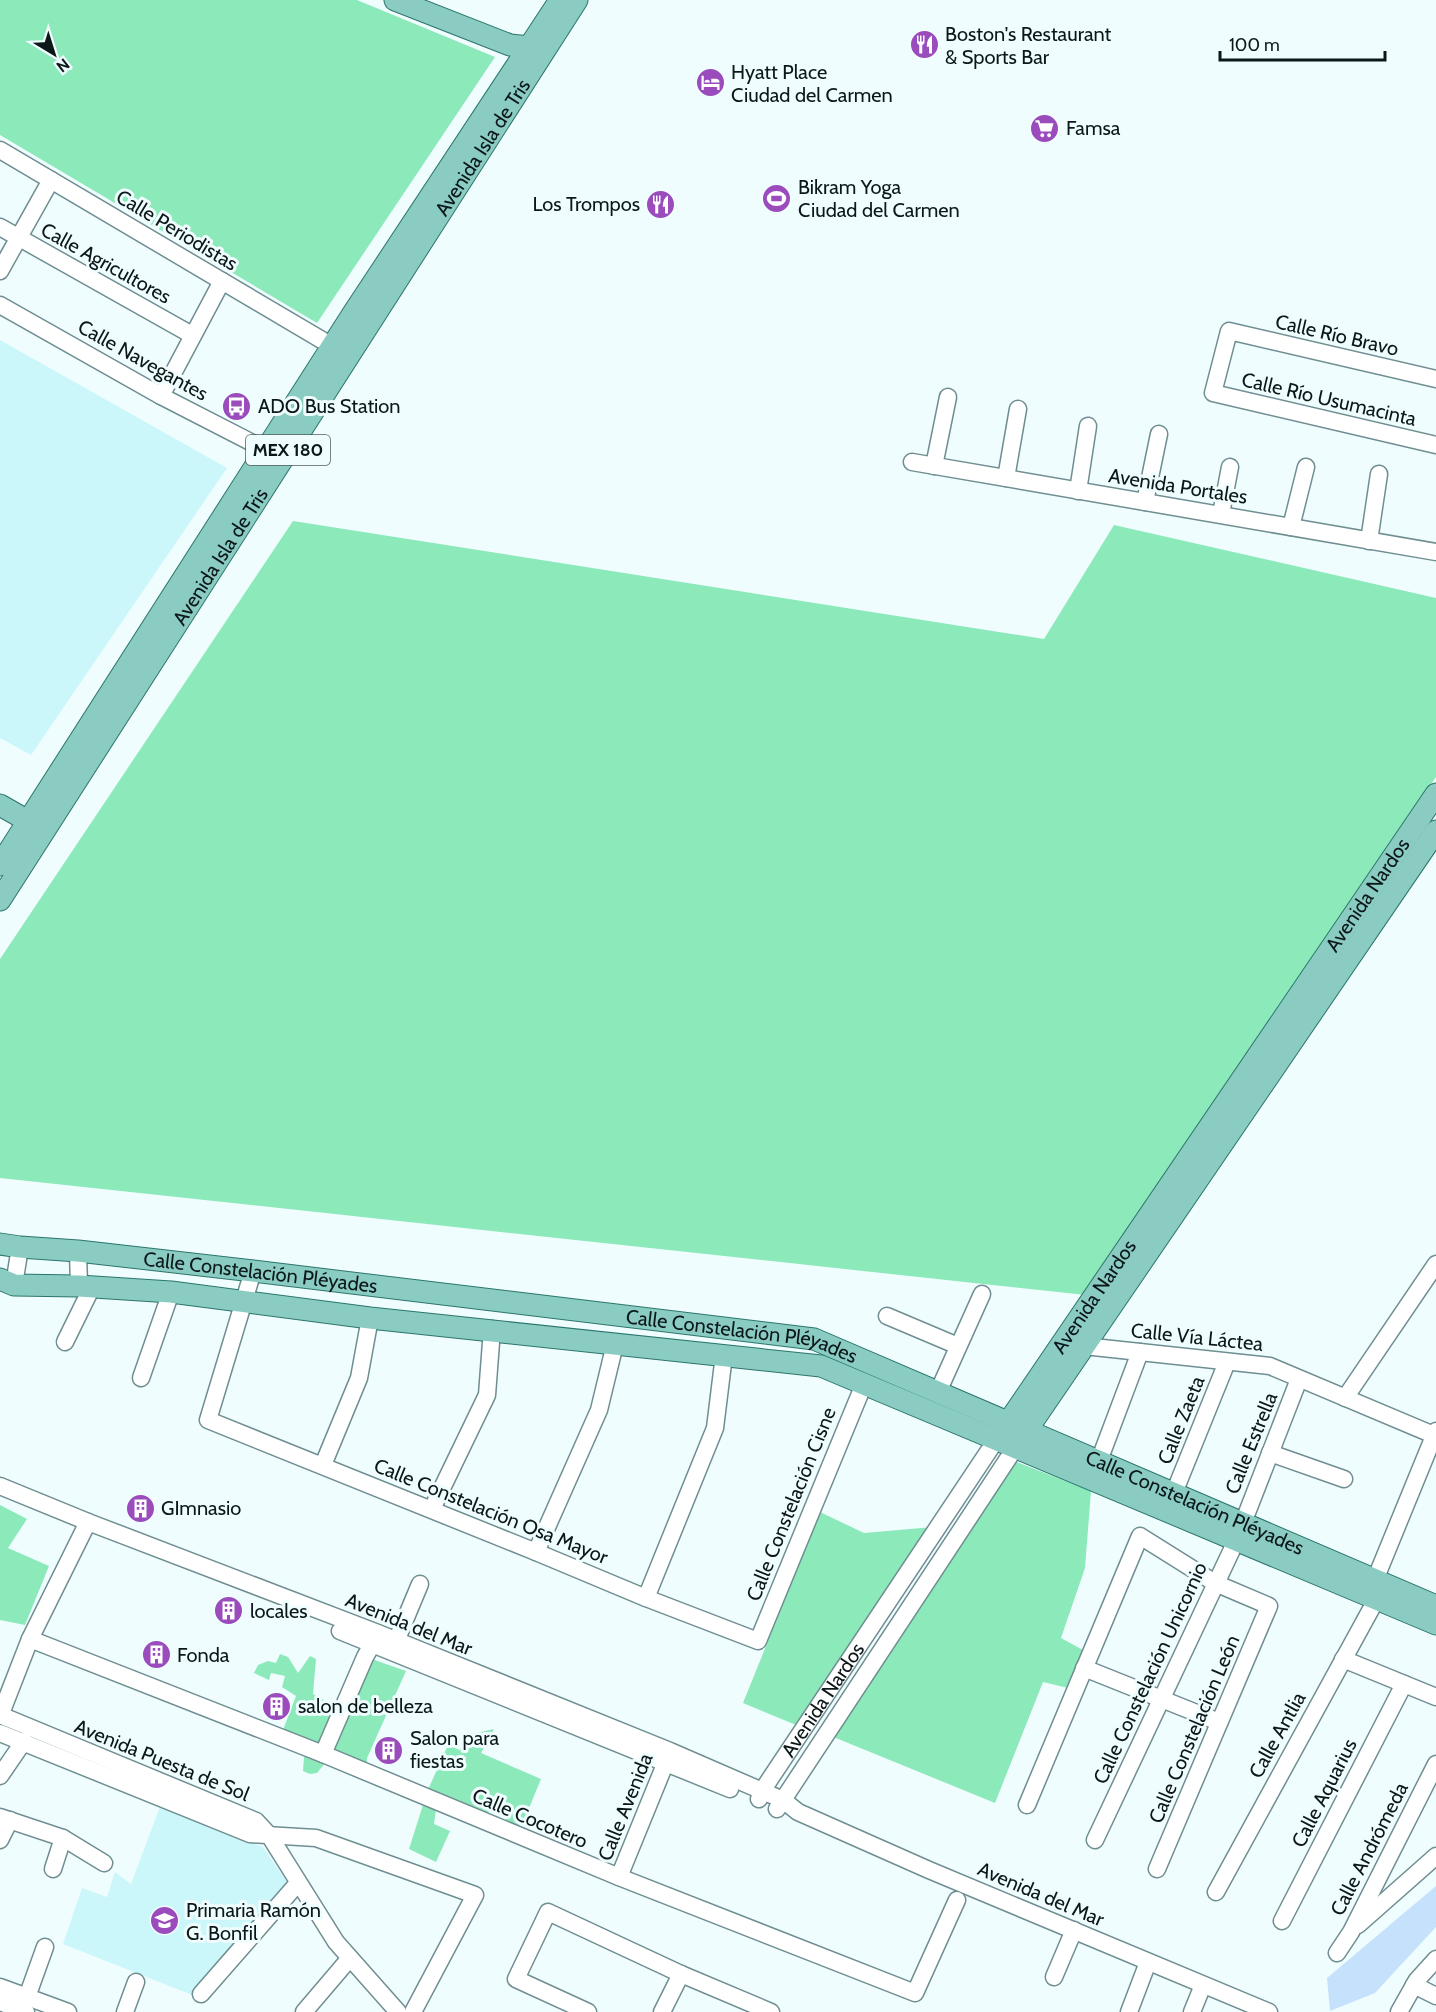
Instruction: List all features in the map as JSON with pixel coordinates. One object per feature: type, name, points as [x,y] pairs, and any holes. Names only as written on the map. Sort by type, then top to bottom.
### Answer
[{"type":"main road","points":[[427,0],[497,34],[510,45],[545,35],[558,22],[570,0]]},
{"type":"main road","name":"Avenida Isla de Tris","points":[[0,900],[545,35],[560,0]]},
{"type":"main road","name":"Avenida Isla de Tris","points":[[545,35],[577,0]]},
{"type":"main road","points":[[402,1],[497,34],[527,31],[545,35]]},
{"type":"main road","points":[[497,34],[510,68],[518,77]]},
{"type":"main road","name":"Avenida Isla de Tris","points":[[0,865],[7,840],[28,821],[333,346],[518,77]]},
{"type":"main road","name":"Avenida Nardos","points":[[1006,1444],[1436,794]]},
{"type":"main road","points":[[0,805],[28,821]]},
{"type":"main road","name":"Avenida Nardos","points":[[1018,1426],[1084,1346],[1436,831]]},
{"type":"main road","name":"Calle Constelación Pléyades","points":[[10,1246],[78,1251],[253,1271],[814,1339],[1174,1493],[1239,1532]]},
{"type":"main road","name":"Calle Constelación Pléyades","points":[[7,1282],[171,1292],[369,1318],[492,1329],[821,1366],[1006,1444],[1239,1532],[1375,1590],[1436,1624]]},
{"type":"main road","name":"Calle Constelación Pléyades","points":[[1375,1590],[1436,1606]]},
{"type":"street","name":"Calle Periodistas","points":[[0,150],[333,346]]},
{"type":"street","points":[[0,270],[51,180]]},
{"type":"street","name":"Calle Agricultores","points":[[0,227],[192,335]]},
{"type":"street","points":[[161,396],[222,281]]},
{"type":"street","name":"Calle Navegantes","points":[[0,305],[161,396],[266,450]]},
{"type":"street","name":"Calle Río Bravo","points":[[1213,393],[1229,331],[1436,380]]},
{"type":"street","name":"Calle Río Usumacinta","points":[[1213,393],[1436,445]]},
{"type":"street","points":[[934,466],[948,397]]},
{"type":"street","points":[[1006,478],[1018,410]]},
{"type":"street","points":[[1078,491],[1088,426]]},
{"type":"street","points":[[1145,502],[1159,434]]},
{"type":"street","name":"Avenida Portales","points":[[912,462],[1436,552]]},
{"type":"street","points":[[1221,514],[1230,467]]},
{"type":"street","points":[[1291,526],[1306,467]]},
{"type":"street","points":[[1369,541],[1379,474]]},
{"type":"street","points":[[7,1282],[10,1246]]},
{"type":"street","points":[[65,1342],[85,1286],[78,1251]]},
{"type":"street","points":[[1345,1398],[1436,1264]]},
{"type":"street","points":[[245,1302],[253,1271]]},
{"type":"street","points":[[141,1378],[171,1292]]},
{"type":"street","points":[[938,1392],[982,1294]]},
{"type":"street","name":"Calle Constelación Osa Mayor","points":[[245,1302],[208,1420],[432,1509],[646,1598],[758,1641]]},
{"type":"street","points":[[886,1316],[958,1347]]},
{"type":"street","points":[[322,1465],[359,1377],[369,1318]]},
{"type":"street","points":[[432,1509],[487,1395],[492,1329]]},
{"type":"street","points":[[536,1552],[599,1410],[615,1344]]},
{"type":"street","points":[[821,1366],[828,1345]]},
{"type":"street","name":"Calle Vía Láctea","points":[[1084,1346],[1270,1366],[1435,1434]]},
{"type":"street","points":[[1099,1461],[1140,1352]]},
{"type":"street","points":[[646,1598],[715,1428],[724,1355]]},
{"type":"street","name":"Calle Zaeta","points":[[1174,1493],[1227,1362]]},
{"type":"street","name":"Calle Estrella","points":[[1239,1532],[1299,1378]]},
{"type":"street","name":"Calle Constelación Cisne","points":[[758,1641],[864,1384]]},
{"type":"street","name":"Calle Antlia","points":[[1216,1892],[1343,1659],[1375,1590],[1435,1434]]},
{"type":"street","name":"Avenida Nardos","points":[[760,1796],[1006,1444]]},
{"type":"street","name":"Avenida Nardos","points":[[780,1804],[1006,1444]]},
{"type":"street","points":[[1270,1453],[1344,1479]]},
{"type":"street","name":"Avenida del Mar","points":[[0,1486],[86,1527],[394,1646],[668,1757],[1266,2012]]},
{"type":"street","name":"Avenida del Mar","points":[[0,1497],[307,1598],[375,1639]]},
{"type":"street","points":[[0,1716],[30,1639],[86,1527]]},
{"type":"street","name":"Calle Constelación Unicornio","points":[[1095,1840],[1239,1532]]},
{"type":"street","points":[[1027,1805],[1140,1536],[1215,1583]]},
{"type":"street","name":"Calle Constelación León","points":[[1157,1869],[1269,1606],[1215,1583]]},
{"type":"street","points":[[394,1646],[420,1584]]},
{"type":"street","name":"Calle Cocotero","points":[[30,1639],[323,1754],[620,1878],[915,1993],[957,1900]]},
{"type":"street","points":[[323,1754],[375,1639]]},
{"type":"street","points":[[1343,1659],[1436,1697]]},
{"type":"street","points":[[1084,1668],[1219,1722]]},
{"type":"street","name":"Calle Aquarius","points":[[1282,1921],[1404,1684]]},
{"type":"street","name":"Avenida Puesta de Sol","points":[[0,1716],[49,1745],[197,1805],[256,1821],[269,1835]]},
{"type":"street","name":"Avenida Puesta de Sol","points":[[0,1733],[24,1742],[49,1745]]},
{"type":"street","points":[[0,1776],[24,1742]]},
{"type":"street","name":"Calle Avenida","points":[[620,1878],[668,1757]]},
{"type":"street","name":"Calle Andrómeda","points":[[1337,1953],[1351,1932],[1436,1764]]},
{"type":"street","points":[[0,1840],[5,1818],[63,1838],[104,1863]]},
{"type":"street","points":[[269,1835],[336,1942],[397,2012]]},
{"type":"street","points":[[269,1835],[316,1838],[475,1895],[413,2012]]},
{"type":"street","points":[[53,1869],[63,1838]]},
{"type":"street","points":[[1351,1932],[1436,1856]]},
{"type":"street","points":[[201,1994],[298,1883]]},
{"type":"street","points":[[588,2012],[516,1979],[548,1912],[681,1974],[770,2012]]},
{"type":"street","points":[[1054,1977],[1074,1930]]},
{"type":"street","points":[[25,2007],[45,1947]]},
{"type":"street","points":[[304,2012],[350,1958]]},
{"type":"street","points":[[1399,2012],[1414,1985],[1436,1959]]},
{"type":"street","points":[[1129,2012],[1148,1962]]},
{"type":"street","points":[[662,2012],[681,1974]]},
{"type":"street","points":[[125,2012],[136,1982]]},
{"type":"street","points":[[1192,2012],[1203,1985]]},
{"type":"street","points":[[1414,1985],[1436,1996]]},
{"type":"street","points":[[0,1987],[25,2007]]},
{"type":"street","points":[[0,2002],[68,2012]]},
{"type":"shaded area","points":[[0,340],[227,468],[31,755],[0,738]]},
{"type":"shaded area","name":"Primaria Ramón G. Bonfil","points":[[161,1804],[263,1847],[289,1885],[192,1995],[63,1944],[82,1888],[107,1897],[115,1872],[131,1884]]},
{"type":"shaded area","points":[[1436,1886],[1436,1927],[1375,1993],[1330,2011],[1327,1978]]},
{"type":"green space","points":[[0,0],[357,0],[495,57],[317,323],[0,135]]},
{"type":"green space","points":[[293,521],[1044,639],[1114,525],[1436,598],[1436,777],[1086,1295],[0,1178],[0,959]]},
{"type":"green space","points":[[1014,1461],[1091,1491],[1085,1568],[1061,1638],[1083,1650],[1068,1688],[1043,1682],[995,1803],[831,1736]]},
{"type":"green space","points":[[0,1505],[27,1519],[8,1548],[49,1566],[25,1625],[0,1620]]},
{"type":"green space","points":[[820,1512],[864,1533],[933,1527],[796,1725],[743,1703]]},
{"type":"green space","points":[[280,1654],[288,1657],[298,1673],[310,1656],[316,1659],[313,1694],[336,1707],[321,1745],[283,1730],[296,1696],[282,1687],[285,1676],[271,1673],[269,1680],[254,1673],[258,1665],[268,1661],[276,1663]]},
{"type":"green space","points":[[366,1657],[406,1671],[367,1758],[367,1771],[323,1754]]},
{"type":"green space","points":[[494,1729],[481,1753],[541,1779],[522,1825],[504,1825],[508,1812],[492,1805],[486,1819],[427,1792],[448,1745],[460,1750],[467,1735]]},
{"type":"green space","points":[[313,1756],[319,1761],[326,1762],[317,1773],[310,1774],[303,1771],[304,1757]]},
{"type":"green space","points":[[423,1805],[436,1809],[434,1824],[450,1831],[436,1862],[409,1849]]},
{"type":"place","name":"Boston's Restaurant & Sports Bar","points":[[924,45]]},
{"type":"place","name":"Hyatt Place Ciudad del Carmen","points":[[710,83]]},
{"type":"place","name":"Famsa","points":[[1045,128]]},
{"type":"place","name":"Bikram Yoga Ciudad del Carmen","points":[[777,199]]},
{"type":"place","name":"Los Trompos","points":[[661,204]]},
{"type":"place","name":"ADO Bus Station","points":[[237,406]]},
{"type":"place","name":"GImnasio","points":[[140,1508]]},
{"type":"place","name":"locales","points":[[229,1611]]},
{"type":"place","name":"Fonda","points":[[156,1655]]},
{"type":"place","name":"salon de belleza","points":[[277,1706]]},
{"type":"place","name":"Salon para fiestas","points":[[389,1750]]},
{"type":"place","name":"Primaria Ramón G. Bonfil","points":[[165,1921]]}]
